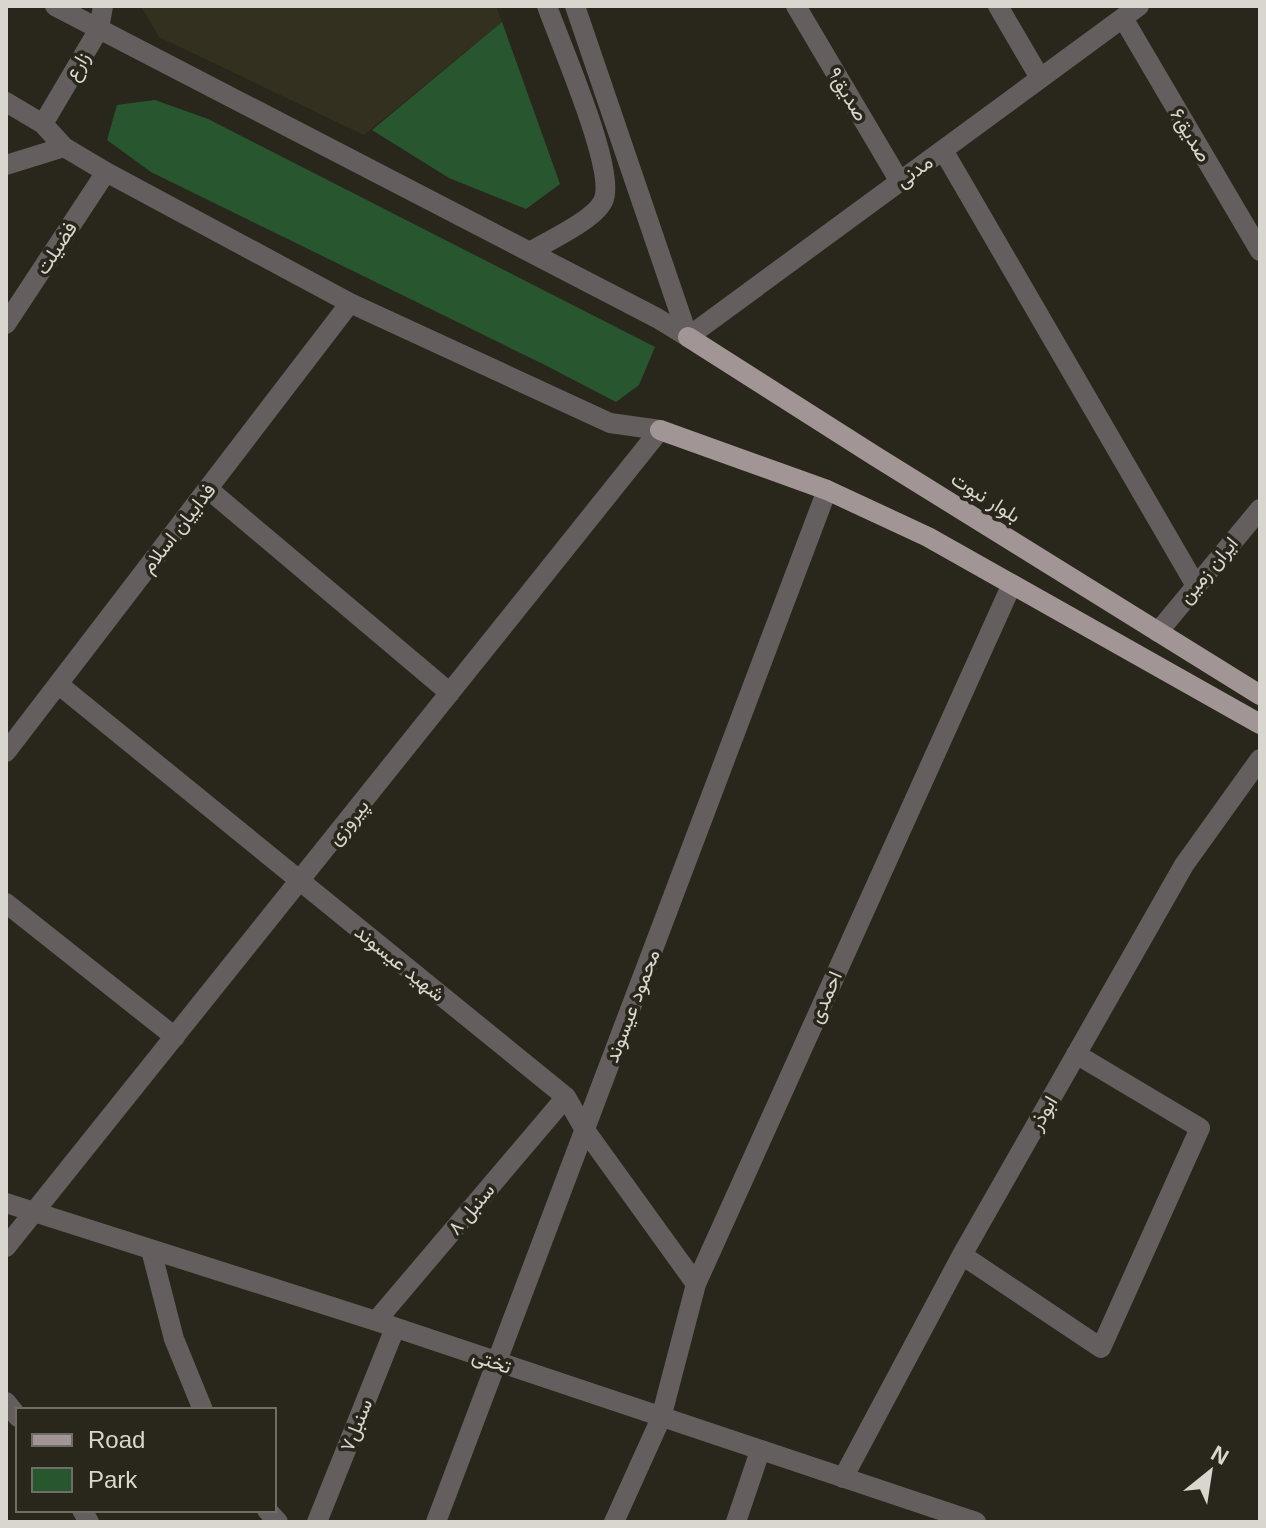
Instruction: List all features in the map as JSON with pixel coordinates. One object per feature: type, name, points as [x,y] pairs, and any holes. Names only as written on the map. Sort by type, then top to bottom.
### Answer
[{"type":"main road","name":"بلوار نبوت","points":[[688,337],[1260,695]]},
{"type":"main road","points":[[660,430],[827,490],[928,537],[1260,724]]},
{"type":"street","points":[[55,6],[688,337]]},
{"type":"street","name":"زارع","points":[[43,124],[99,29],[103,6]]},
{"type":"street","points":[[530,252],[592,214],[604,200],[606,176],[585,107],[547,6]]},
{"type":"street","points":[[575,6],[688,337]]},
{"type":"street","name":"صدیق۹","points":[[796,6],[900,182]]},
{"type":"street","points":[[998,6],[1040,78]]},
{"type":"street","name":"مدنی","points":[[688,337],[1131,12]]},
{"type":"street","name":"صدیق۶","points":[[1131,12],[1260,251]]},
{"type":"street","points":[[6,102],[43,124],[64,147],[106,172],[350,303],[610,423],[660,430]]},
{"type":"street","points":[[6,165],[64,147]]},
{"type":"street","points":[[943,150],[1195,584]]},
{"type":"street","name":"فضیلت","points":[[6,324],[106,172]]},
{"type":"street","name":"فداییان اسلام","points":[[6,752],[350,303]]},
{"type":"street","name":"پیروزی","points":[[6,1247],[660,430]]},
{"type":"street","points":[[208,489],[450,693]]},
{"type":"street","name":"محمود عیسوند","points":[[436,1522],[827,490]]},
{"type":"street","name":"ایران زمین","points":[[1158,632],[1260,509]]},
{"type":"street","name":"احمدی","points":[[614,1522],[661,1418],[696,1284],[1012,584]]},
{"type":"street","name":"شهید عیسوند","points":[[58,684],[566,1097],[585,1130],[696,1284]]},
{"type":"street","name":"ابوذر","points":[[843,1478],[962,1255],[1184,865],[1260,759]]},
{"type":"street","points":[[6,903],[175,1037]]},
{"type":"street","points":[[962,1255],[1101,1348],[1200,1128],[1076,1054]]},
{"type":"street","name":"سنبل ۸","points":[[385,1324],[566,1097]]},
{"type":"street","name":"تختی","points":[[6,1203],[385,1324],[843,1478],[934,1515],[976,1522]]},
{"type":"street","points":[[151,1250],[174,1339],[202,1408]]},
{"type":"street","name":"سنبل۷","points":[[317,1522],[385,1324]]},
{"type":"street","points":[[736,1522],[760,1451]]},
{"type":"shaded area","points":[[141,6],[496,6],[502,22],[364,135],[159,37]]},
{"type":"green space","points":[[502,22],[560,184],[526,209],[449,178],[372,130]]},
{"type":"green space","points":[[155,100],[208,119],[655,347],[639,385],[616,402],[151,172],[107,140],[117,105]]}]
